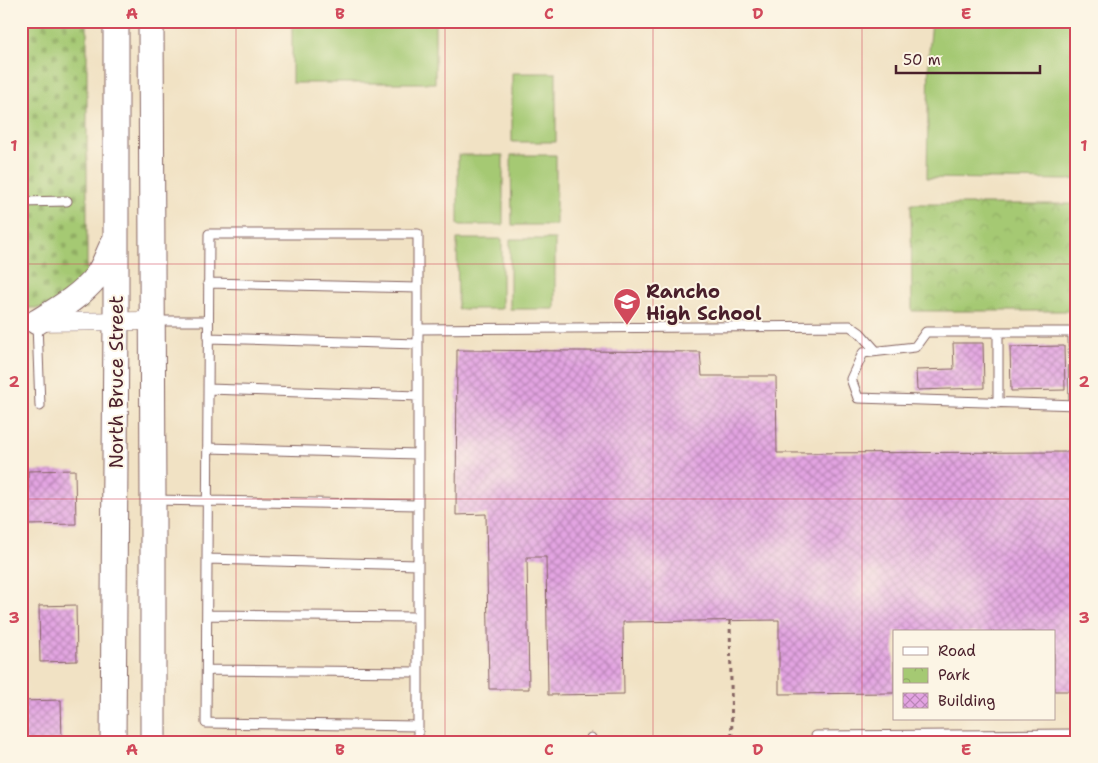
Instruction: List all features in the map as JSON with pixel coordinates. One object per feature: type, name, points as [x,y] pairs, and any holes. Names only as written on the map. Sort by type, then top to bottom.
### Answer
[{"type":"main road","name":"North Bruce Street","points":[[113,742],[116,21]]},
{"type":"main road","name":"North Bruce Street","points":[[151,21],[153,742]]},
{"type":"main road","points":[[29,322],[67,303],[90,284],[97,275],[116,237]]},
{"type":"street","points":[[29,322],[152,321]]},
{"type":"lane","points":[[21,202],[67,202]]},
{"type":"lane","points":[[418,726],[206,723],[209,234],[418,234],[418,288],[418,329],[418,344],[418,396],[418,454],[418,505],[418,564],[418,617],[418,672],[418,726],[418,742]]},
{"type":"lane","points":[[208,283],[418,288]]},
{"type":"lane","points":[[152,321],[208,321]]},
{"type":"lane","points":[[29,322],[40,406]]},
{"type":"lane","points":[[418,329],[850,326],[860,333],[876,351]]},
{"type":"lane","points":[[926,332],[998,332],[1075,332],[1075,405],[858,398],[851,379],[863,353],[915,347],[926,332]]},
{"type":"lane","points":[[998,332],[998,402]]},
{"type":"lane","points":[[208,338],[418,344]]},
{"type":"lane","points":[[208,389],[418,396]]},
{"type":"lane","points":[[208,448],[418,454]]},
{"type":"lane","points":[[153,500],[418,505]]},
{"type":"lane","points":[[207,559],[418,564]]},
{"type":"lane","points":[[207,615],[418,617]]},
{"type":"lane","points":[[206,670],[418,672]]},
{"type":"lane","points":[[816,742],[816,736],[1077,734]]},
{"type":"path","points":[[730,620],[732,742]]},
{"type":"green space","points":[[21,21],[87,21],[87,308],[21,308]]},
{"type":"green space","points":[[292,21],[435,21],[435,83],[292,83]]},
{"type":"green space","points":[[932,21],[1077,21],[1077,179],[927,178],[929,52]]},
{"type":"green space","points":[[512,73],[556,73],[556,142],[512,142]]},
{"type":"green space","points":[[458,155],[503,155],[503,225],[458,225]]},
{"type":"green space","points":[[511,155],[556,155],[556,225],[512,225]]},
{"type":"green space","points":[[911,204],[1077,204],[1077,311],[912,311]]},
{"type":"green space","points":[[457,239],[502,239],[502,309],[458,309]]},
{"type":"green space","points":[[510,239],[555,239],[555,309],[510,309]]},
{"type":"building","points":[[953,343],[983,343],[984,388],[917,390],[916,370],[954,369]]},
{"type":"building","points":[[1064,346],[1065,390],[1011,391],[1010,347]]},
{"type":"building","points":[[457,350],[700,352],[702,376],[776,376],[777,453],[1077,452],[1077,691],[1056,691],[1056,630],[893,630],[893,693],[779,694],[779,620],[623,622],[624,694],[548,695],[546,557],[527,557],[529,689],[489,689],[486,514],[456,515]]},
{"type":"building","points":[[75,470],[76,524],[28,525],[28,471]]},
{"type":"building","points":[[76,605],[77,661],[40,662],[39,606]]},
{"type":"building","points":[[61,700],[62,742],[21,742],[21,701]]},
{"type":"place","name":"Rancho High School","points":[[627,326]]}]
